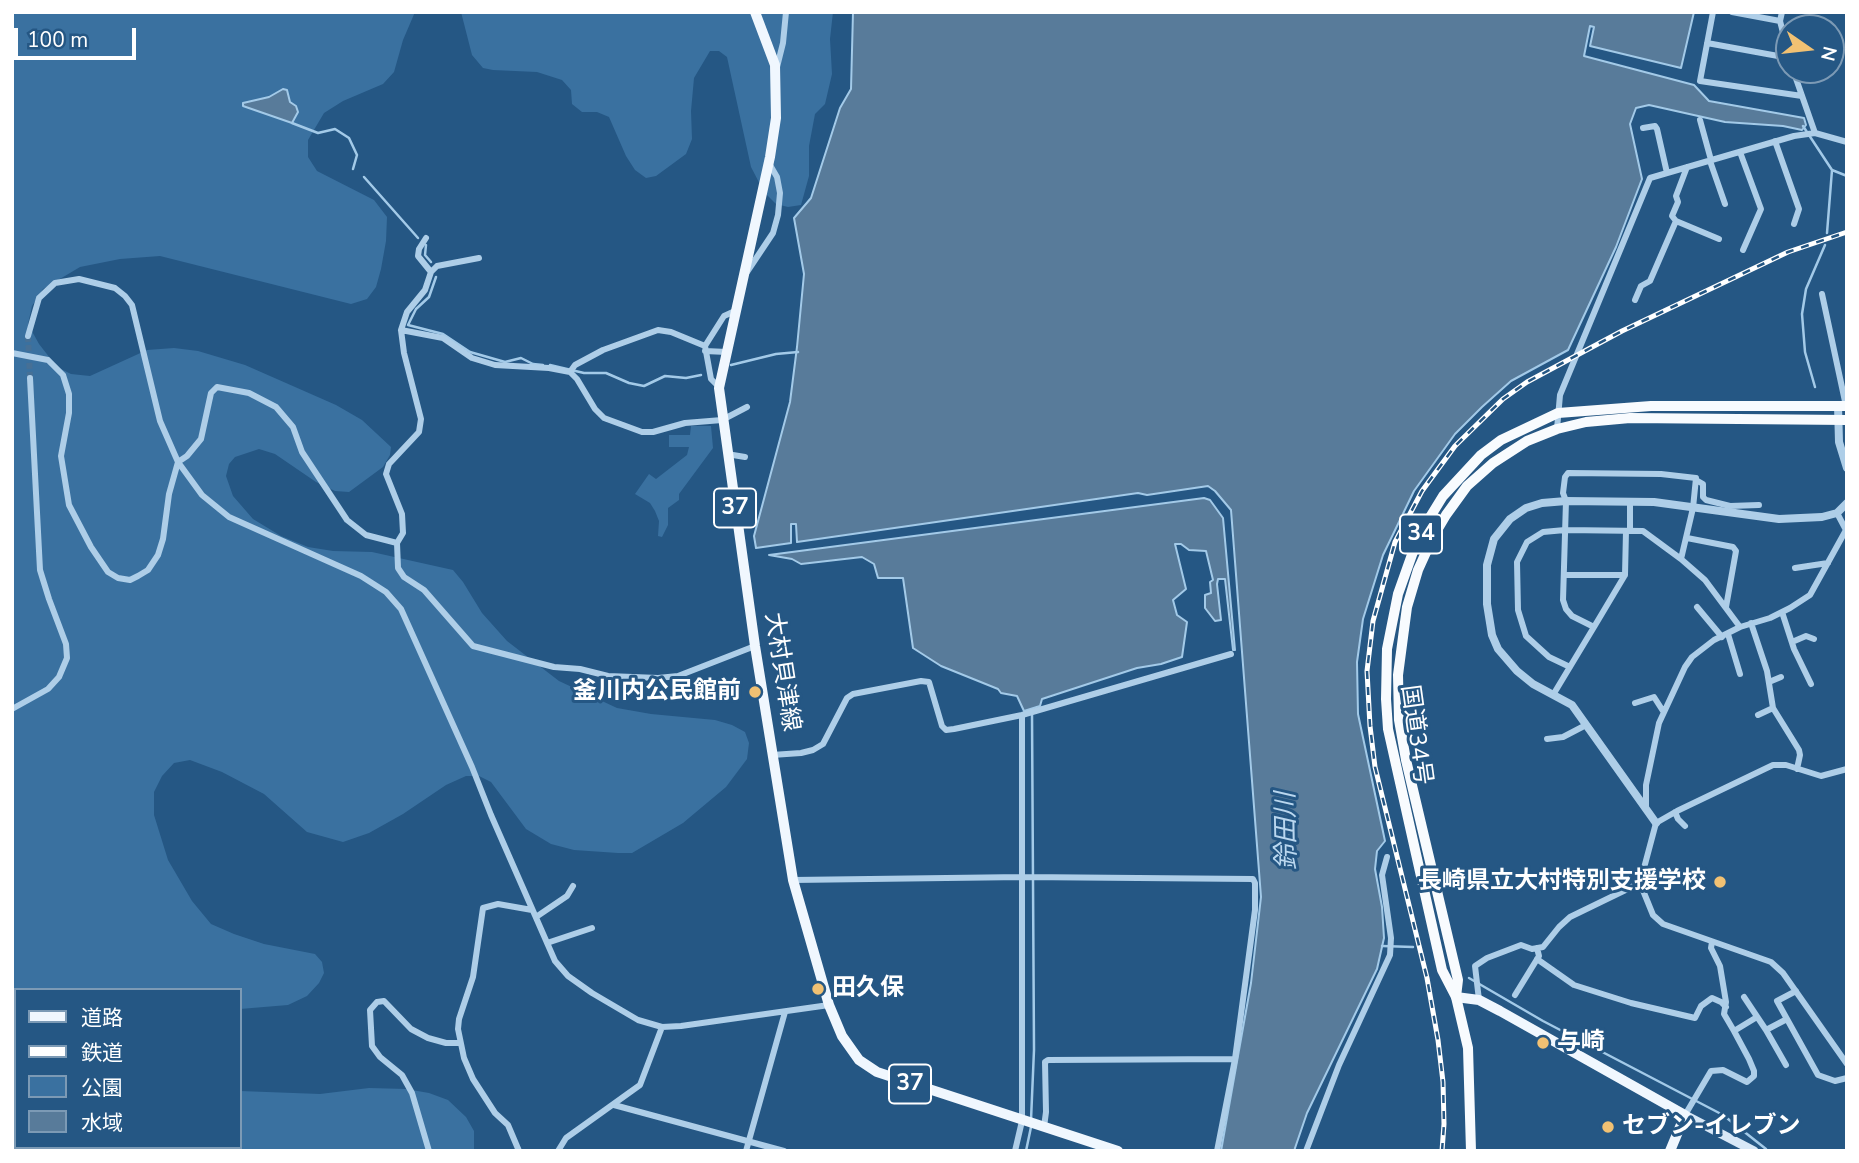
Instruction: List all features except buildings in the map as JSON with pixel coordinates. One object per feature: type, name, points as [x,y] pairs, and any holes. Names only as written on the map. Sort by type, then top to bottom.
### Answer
[{"type":"highway","name":"国道34号","points":[[1471,1151],[1468,1048],[1456,997],[1442,970],[1388,729],[1385,674],[1391,626],[1398,594],[1414,549],[1443,496],[1464,472],[1501,440],[1558,413],[1651,405],[1844,406]]},
{"type":"highway","name":"国道34号","points":[[1456,997],[1458,980],[1399,720],[1398,675],[1407,607],[1418,570],[1433,537],[1467,486],[1493,463],[1527,441],[1557,429],[1586,422],[1630,418],[1842,420]]},
{"type":"main road","name":"大村貝津線","points":[[755,12],[775,65],[776,118],[769,163],[719,388],[755,646],[793,880],[829,1005],[842,1036],[859,1060],[877,1072],[1118,1151]]},
{"type":"main road","points":[[1456,997],[1478,995],[1688,1110],[1754,1151]]},
{"type":"main road","points":[[1670,1151],[1688,1110]]},
{"type":"street","points":[[775,72],[783,43],[786,12]]},
{"type":"street","points":[[1713,12],[1700,81],[1802,96]]},
{"type":"street","points":[[1731,12],[1775,20]]},
{"type":"street","points":[[1707,43],[1775,54]]},
{"type":"street","points":[[1798,84],[1814,133]]},
{"type":"street","points":[[1700,120],[1725,204]]},
{"type":"street","points":[[1643,128],[1657,129],[1667,173]]},
{"type":"street","points":[[1557,429],[1560,395],[1650,178],[1802,135],[1814,133],[1847,142]]},
{"type":"street","points":[[1775,141],[1799,209],[1794,224]]},
{"type":"street","points":[[1740,152],[1761,209],[1743,250]]},
{"type":"street","points":[[743,277],[773,233],[778,215],[780,193],[777,177],[769,163]]},
{"type":"street","points":[[1687,167],[1672,216],[1676,221],[1719,239]]},
{"type":"street","points":[[1635,300],[1641,286],[1650,281],[1676,221]]},
{"type":"street","points":[[426,238],[418,256],[431,272]]},
{"type":"street","points":[[479,258],[437,266],[431,272],[425,290],[407,312],[401,330],[404,353],[421,419],[419,432],[389,464],[386,474],[402,514],[403,533],[397,542],[398,568],[404,577],[424,590],[473,646],[554,667],[580,669],[608,676],[678,676],[755,646]]},
{"type":"street","points":[[28,336],[39,298],[55,283],[79,279],[115,288],[132,305],[160,421],[178,462],[202,495],[229,517],[361,576],[386,592],[401,609],[472,766],[555,961],[576,982],[638,1020],[662,1027],[829,1005]]},
{"type":"street","points":[[1822,294],[1826,322],[1843,367],[1844,406],[1839,442],[1847,468]]},
{"type":"street","points":[[719,388],[711,379],[705,348],[724,316],[735,311]]},
{"type":"street","points":[[401,330],[443,338],[472,358],[495,365],[572,369],[603,350],[657,330],[671,332],[705,348],[727,352]]},
{"type":"street","points":[[12,353],[48,360],[63,375],[69,394],[69,413],[61,456],[69,505],[91,547],[108,572],[118,578],[130,580],[138,576],[148,570],[158,555],[178,462],[187,456],[201,439],[211,393],[218,387],[249,393],[276,407],[293,427],[302,452],[347,520],[366,535],[397,542]]},
{"type":"street","points":[[572,369],[594,410],[604,418],[627,428],[653,432],[685,423],[722,420],[747,407]]},
{"type":"street","points":[[12,709],[48,689],[59,677],[67,658],[66,644],[40,570],[30,378]]},
{"type":"street","points":[[727,454],[745,457]]},
{"type":"street","points":[[1594,627],[1572,616],[1563,600],[1566,501],[1563,493],[1568,473],[1661,474],[1696,478],[1703,484],[1703,497],[1706,500],[1730,506],[1759,505]]},
{"type":"street","points":[[1681,559],[1693,508],[1696,480]]},
{"type":"street","points":[[1553,695],[1625,575],[1630,502]]},
{"type":"street","points":[[1656,823],[1572,705],[1517,671],[1498,649],[1488,618],[1487,565],[1494,539],[1510,519],[1526,508],[1542,503],[1654,502],[1779,519],[1822,517],[1837,513],[1847,503]]},
{"type":"street","points":[[1646,809],[1648,773],[1663,711],[1692,657],[1702,648],[1740,627],[1782,612],[1810,595],[1846,529],[1837,513]]},
{"type":"street","points":[[1570,667],[1549,657],[1526,636],[1518,610],[1517,562],[1521,550],[1535,536],[1544,532],[1643,531],[1705,580],[1740,627]]},
{"type":"street","points":[[1687,538],[1733,547],[1736,551],[1726,607]]},
{"type":"street","points":[[1795,568],[1828,563]]},
{"type":"street","points":[[1564,575],[1625,575]]},
{"type":"street","points":[[1697,607],[1725,635],[1741,674]]},
{"type":"street","points":[[1782,612],[1811,684]]},
{"type":"street","points":[[1751,623],[1769,682],[1773,708],[1799,750],[1797,769]]},
{"type":"street","points":[[1792,642],[1806,636],[1814,639]]},
{"type":"street","points":[[772,755],[801,753],[823,744],[847,698],[853,694],[921,681],[929,682],[942,726],[946,730],[1024,715],[1231,654]]},
{"type":"street","points":[[1769,682],[1782,677]]},
{"type":"street","points":[[1635,703],[1654,697],[1663,711]]},
{"type":"street","points":[[1758,715],[1773,708]]},
{"type":"street","points":[[1015,1151],[1023,1121],[1024,715]]},
{"type":"street","points":[[1547,739],[1563,737],[1586,725]]},
{"type":"street","points":[[1847,769],[1821,776],[1786,765],[1773,765],[1656,823],[1640,883],[1653,915],[1663,924],[1771,961],[1783,973],[1833,1048],[1847,1064]]},
{"type":"street","points":[[1675,813],[1685,826]]},
{"type":"street","points":[[1306,1151],[1339,1065],[1391,950],[1382,875],[1387,857]]},
{"type":"street","points":[[793,880],[1253,878],[1255,910],[1235,1059],[1217,1151]]},
{"type":"street","points":[[1478,995],[1475,966],[1487,958],[1521,945],[1532,949],[1543,947],[1570,917],[1640,883]]},
{"type":"street","points":[[536,917],[567,896],[573,886]]},
{"type":"street","points":[[519,1151],[508,1125],[495,1113],[472,1079],[460,1043],[459,1019],[473,977],[483,908],[498,904],[532,910]]},
{"type":"street","points":[[547,943],[592,928]]},
{"type":"street","points":[[1688,1110],[1711,1071],[1723,1070],[1747,1082],[1754,1076],[1755,1071],[1724,1014],[1726,1007],[1720,965],[1712,953],[1712,942]]},
{"type":"street","points":[[1515,995],[1537,959],[1537,948]]},
{"type":"street","points":[[1537,959],[1574,985],[1631,1003],[1695,1018],[1701,1006],[1712,998],[1726,1007]]},
{"type":"street","points":[[1796,991],[1777,1001],[1818,1075],[1835,1081],[1847,1078]]},
{"type":"street","points":[[1744,997],[1786,1065]]},
{"type":"street","points":[[429,1151],[412,1093],[402,1075],[380,1057],[372,1046],[370,1010],[377,1002],[384,1001],[411,1029],[428,1038],[446,1043],[460,1043]]},
{"type":"street","points":[[746,1151],[785,1012]]},
{"type":"street","points":[[1734,1031],[1757,1017]]},
{"type":"street","points":[[1766,1030],[1787,1019]]},
{"type":"street","points":[[558,1151],[566,1138],[640,1085],[662,1027]]},
{"type":"street","points":[[1040,1126],[1046,1112],[1045,1062],[1048,1060],[1235,1059]]},
{"type":"street","points":[[614,1105],[784,1151]]},
{"type":"green space","points":[[12,12],[415,12],[394,72],[383,84],[343,101],[324,113],[308,140],[308,157],[317,171],[374,200],[387,217],[381,269],[376,287],[367,299],[351,304],[160,256],[120,259],[80,267],[43,289],[32,306],[28,324],[57,367],[71,374],[90,376],[147,350],[174,348],[198,351],[245,365],[336,405],[362,420],[391,447],[390,455],[383,467],[349,492],[335,491],[316,482],[275,454],[259,449],[235,457],[229,464],[226,476],[233,496],[253,519],[281,536],[308,547],[372,552],[453,570],[482,613],[507,641],[559,681],[617,708],[715,720],[732,725],[745,732],[749,743],[747,759],[726,787],[683,823],[632,853],[574,850],[551,844],[526,829],[491,782],[479,776],[466,776],[446,785],[369,833],[343,842],[307,832],[264,794],[222,772],[190,760],[174,763],[162,776],[154,792],[154,815],[168,860],[192,901],[211,924],[234,934],[264,944],[315,954],[322,962],[324,973],[307,996],[288,1005],[242,1009],[242,988],[14,988],[14,1149],[109,1151],[12,1151]]},
{"type":"green space","points":[[461,12],[833,12],[830,39],[832,74],[825,104],[815,114],[809,146],[809,176],[801,205],[788,207],[776,204],[764,192],[751,167],[727,57],[719,51],[710,51],[694,78],[692,139],[686,154],[656,176],[646,178],[635,170],[626,156],[609,117],[597,112],[582,112],[572,104],[571,90],[562,80],[537,72],[483,68],[472,55]]},
{"type":"green space","points":[[691,426],[711,426],[713,448],[679,494],[679,500],[668,508],[668,525],[662,537],[658,536],[659,521],[655,511],[650,503],[635,494],[649,474],[656,479],[687,455],[689,447],[669,447],[669,435],[690,435]]},
{"type":"green space","points":[[369,1088],[406,1089],[448,1100],[466,1117],[474,1131],[474,1151],[195,1149],[242,1149],[242,1091],[320,1094]]},
{"type":"water","name":"鈴田川","points":[[853,12],[1694,12],[1681,68],[1590,46],[1594,27],[1590,26],[1584,56],[1694,85],[1709,101],[1804,118],[1806,125],[1802,130],[1725,122],[1649,105],[1636,108],[1630,124],[1642,179],[1616,247],[1568,350],[1511,381],[1482,407],[1455,434],[1414,491],[1383,555],[1363,619],[1357,662],[1358,714],[1385,841],[1377,851],[1375,869],[1384,938],[1377,969],[1307,1113],[1294,1151],[1221,1151],[1251,983],[1261,897],[1231,510],[1215,491],[1208,486],[1147,495],[1138,493],[797,542],[796,524],[791,524],[791,543],[756,548],[754,536],[790,402],[797,347],[804,274],[794,218],[811,198],[840,108],[851,89]]},
{"type":"water","points":[[283,89],[287,90],[290,102],[296,106],[298,112],[292,123],[243,106],[243,103],[269,97]]},
{"type":"water","points":[[1204,498],[1210,500],[1223,518],[1235,650],[1225,579],[1218,579],[1221,620],[1215,621],[1205,608],[1205,595],[1211,593],[1210,582],[1213,580],[1206,551],[1189,550],[1181,544],[1175,544],[1186,589],[1173,600],[1177,615],[1187,622],[1182,657],[1137,668],[1042,699],[1040,706],[1024,711],[1017,696],[1001,693],[998,689],[941,666],[913,648],[903,578],[878,578],[874,564],[862,557],[801,564],[792,559],[769,555]]},
{"type":"waterway","points":[[292,123],[318,133],[335,129],[349,138],[357,155],[353,169]]},
{"type":"waterway","points":[[1803,126],[1832,170],[1847,176]]},
{"type":"waterway","points":[[1827,233],[1832,170]]},
{"type":"waterway","points":[[364,177],[418,238]]},
{"type":"waterway","points":[[426,245],[425,255],[431,262]]},
{"type":"waterway","points":[[1815,387],[1805,352],[1802,314],[1806,289],[1825,245]]},
{"type":"waterway","points":[[436,277],[429,297],[416,309],[408,325],[443,334],[470,352],[505,362],[521,358],[543,365]]},
{"type":"waterway","points":[[731,365],[776,354],[798,352]]},
{"type":"waterway","points":[[550,365],[584,373],[606,373],[644,386],[665,376],[686,378],[701,375]]},
{"type":"waterway","points":[[1031,1120],[1034,1050],[1032,714]]},
{"type":"waterway","points":[[1382,946],[1413,947]]},
{"type":"waterway","points":[[1469,978],[1543,1021],[1723,1115],[1766,1149]]},
{"type":"waterway","points":[[1026,1151],[1031,1127]]},
{"type":"tunnel","points":[[28,336],[30,378]]},
{"type":"railway","points":[[1442,1151],[1443,1082],[1438,1040],[1427,978],[1375,767],[1370,726],[1367,671],[1373,621],[1395,542],[1422,491],[1455,446],[1503,399],[1527,382],[1622,331],[1788,252],[1847,232]]},
{"type":"place","name":"釜川内公民館前","points":[[755,692]]},
{"type":"place","name":"長崎県立大村特別支援学校","points":[[1720,882]]},
{"type":"place","name":"田久保","points":[[818,989]]},
{"type":"place","name":"与崎","points":[[1543,1043]]},
{"type":"place","name":"セブン-イレブン","points":[[1608,1127]]}]
